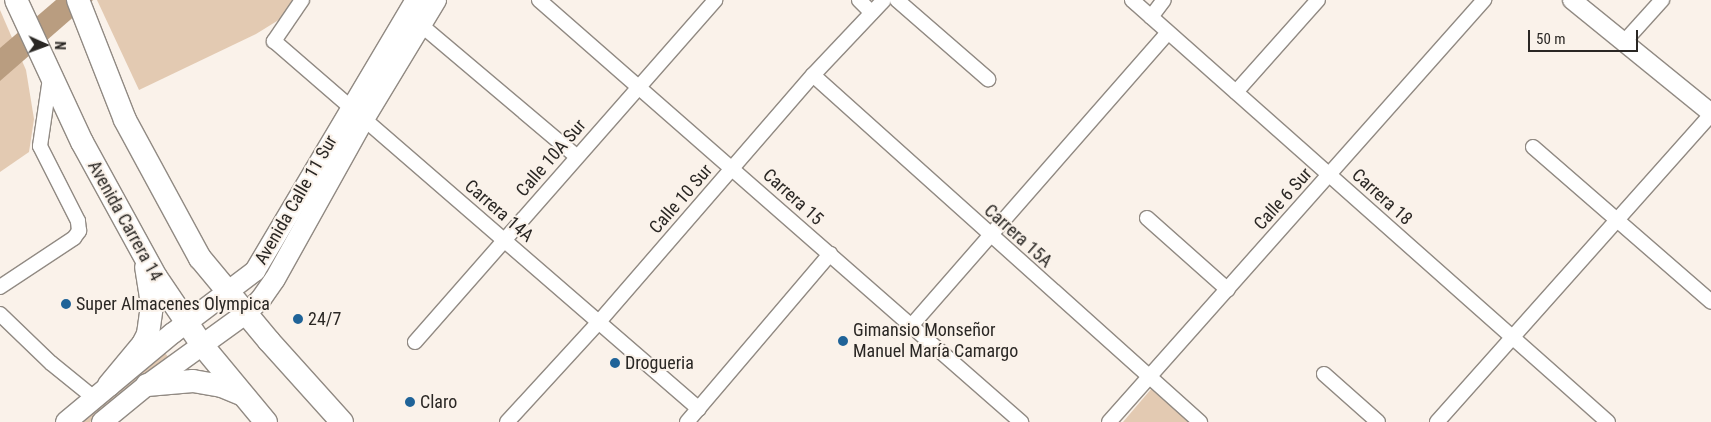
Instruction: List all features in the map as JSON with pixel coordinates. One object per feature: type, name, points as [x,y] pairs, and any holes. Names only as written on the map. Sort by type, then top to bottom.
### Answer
[{"type":"main road","points":[[78,0],[83,23],[126,120],[200,258],[245,314],[342,422]]},
{"type":"main road","name":"Avenida Calle 11 Sur","points":[[102,422],[147,385],[245,314],[261,300],[275,279],[357,113],[416,0]]},
{"type":"main road","name":"Avenida Calle 11 Sur","points":[[66,422],[186,324],[249,276],[262,263],[357,113],[421,25],[436,0]]},
{"type":"main road","name":"Avenida Carrera 14","points":[[19,7],[46,69],[82,142],[144,256],[186,324],[266,422]]},
{"type":"main road","points":[[101,392],[143,344],[151,324],[152,304],[144,256]]},
{"type":"main road","points":[[147,385],[176,381],[198,381],[222,386],[243,395]]},
{"type":"street","points":[[69,0],[83,23]]},
{"type":"street","name":"Carrera 14A","points":[[302,0],[274,41],[699,409]]},
{"type":"street","name":"Carrera 15","points":[[539,0],[1021,422]]},
{"type":"street","name":"Calle 10A Sur","points":[[415,342],[715,0]]},
{"type":"street","points":[[859,0],[872,14]]},
{"type":"street","name":"Calle 10 Sur","points":[[507,422],[598,323],[813,75],[884,0]]},
{"type":"street","points":[[898,0],[988,79]]},
{"type":"street","name":"Carrera 18","points":[[1132,0],[1608,422]]},
{"type":"street","points":[[1151,16],[1164,0]]},
{"type":"street","points":[[1236,92],[1318,0]]},
{"type":"street","name":"Calle 6 Sur","points":[[1110,422],[1484,0]]},
{"type":"street","points":[[1438,422],[1711,114],[1572,0]]},
{"type":"street","points":[[1624,42],[1662,0]]},
{"type":"street","points":[[421,25],[577,157]]},
{"type":"street","points":[[911,326],[1168,32]]},
{"type":"street","points":[[0,287],[74,238],[79,231],[78,221],[40,146],[46,69]]},
{"type":"street","name":"Carrera 15A","points":[[813,75],[990,236],[1200,422]]},
{"type":"street","points":[[1533,147],[1711,302]]},
{"type":"street","points":[[1147,218],[1228,290]]},
{"type":"street","points":[[687,422],[830,254]]},
{"type":"street","points":[[0,314],[51,363],[101,392]]},
{"type":"street","points":[[1324,374],[1378,422]]},
{"type":"shaded area","points":[[56,0],[93,0],[0,81],[0,48]]},
{"type":"shaded area","points":[[97,0],[299,0],[290,13],[256,34],[139,90]]},
{"type":"shaded area","points":[[0,10],[26,70],[34,119],[29,152],[0,172]]},
{"type":"shaded area","points":[[165,353],[169,358],[90,422],[77,422]]},
{"type":"shaded area","points":[[1152,388],[1191,422],[1123,422]]},
{"type":"place","name":"Super Almacenes Olympica","points":[[66,304]]},
{"type":"place","name":"24/7","points":[[298,319]]},
{"type":"place","name":"Gimansio Monseñor Manuel María Camargo","points":[[843,341]]},
{"type":"place","name":"Drogueria","points":[[615,363]]},
{"type":"place","name":"Claro","points":[[410,402]]}]
